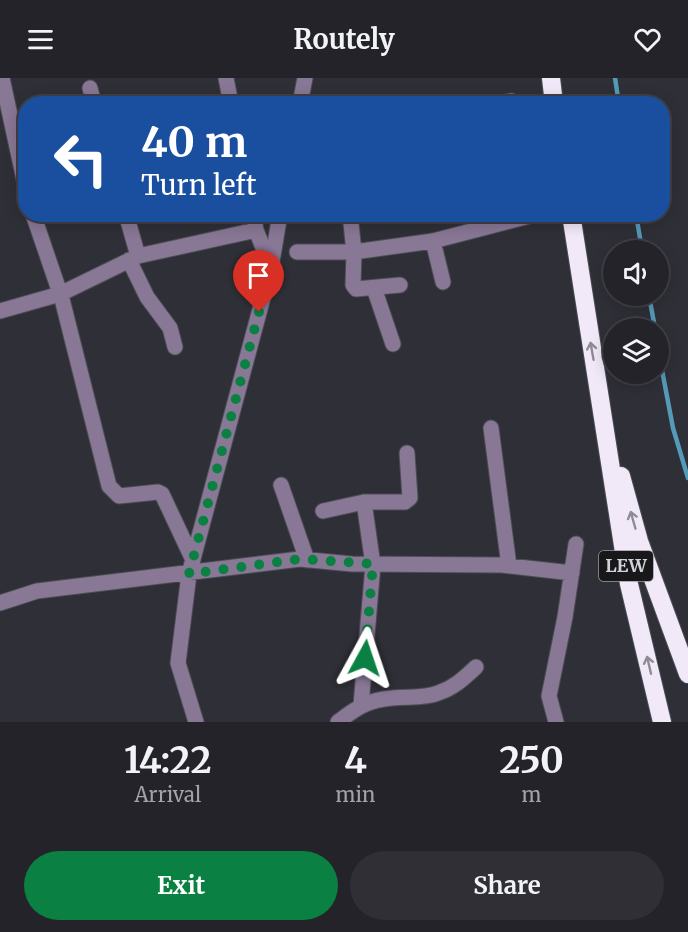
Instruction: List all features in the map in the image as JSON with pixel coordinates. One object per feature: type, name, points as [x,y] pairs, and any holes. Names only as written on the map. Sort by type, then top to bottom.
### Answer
[{"type":"highway","points":[[551,78],[553,96]]},
{"type":"highway","name":"LEW","points":[[572,222],[629,584],[662,722]]},
{"type":"highway","name":"LEW","points":[[602,408],[639,541],[688,674]]},
{"type":"street","points":[[2,78],[18,152]]},
{"type":"street","points":[[226,78],[229,96]]},
{"type":"street","points":[[302,96],[305,78]]},
{"type":"street","points":[[90,88],[92,96]]},
{"type":"street","points":[[36,222],[60,294],[109,486],[119,496],[158,492],[162,494],[191,567]]},
{"type":"street","points":[[127,222],[134,258],[147,297],[170,328],[175,347]]},
{"type":"street","points":[[254,222],[271,268]]},
{"type":"street","points":[[196,722],[178,663],[191,567],[271,268],[279,222]]},
{"type":"street","points":[[351,222],[354,252],[353,285],[356,289],[400,285]]},
{"type":"street","points":[[297,252],[354,252],[434,241],[506,222]]},
{"type":"street","points":[[0,311],[60,294],[134,258],[256,230]]},
{"type":"street","points":[[434,241],[443,282]]},
{"type":"street","points":[[374,288],[393,344]]},
{"type":"street","points":[[491,428],[509,566]]},
{"type":"street","points":[[323,512],[364,502],[405,502],[410,498],[407,453]]},
{"type":"street","points":[[281,485],[307,560]]},
{"type":"street","points":[[361,705],[373,564],[364,502]]},
{"type":"street","points":[[556,722],[549,696],[576,544]]},
{"type":"street","points":[[0,602],[37,591],[191,567],[307,560],[373,564],[509,566],[572,573]]},
{"type":"street","points":[[338,722],[361,705],[392,698],[415,698],[437,694],[454,686],[476,667]]},
{"type":"waterway","points":[[615,78],[618,96]]},
{"type":"waterway","points":[[637,222],[640,240]]},
{"type":"waterway","points":[[651,306],[653,318]]},
{"type":"waterway","points":[[665,384],[673,428],[688,478]]},
{"type":"route","points":[[259,312],[189,574],[300,559],[373,564],[365,658]]}]
